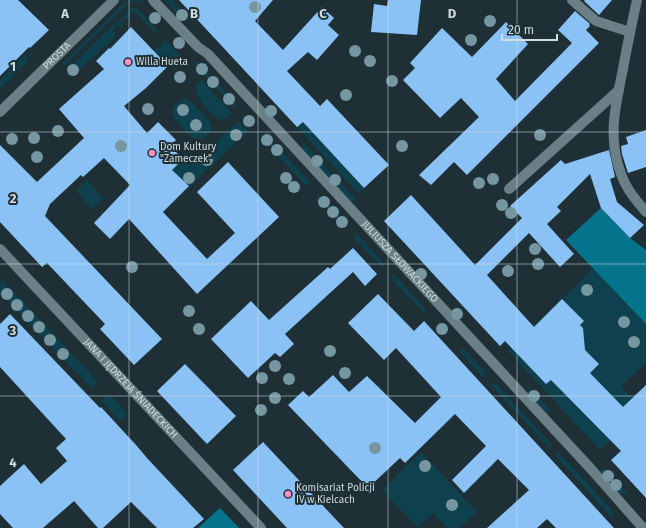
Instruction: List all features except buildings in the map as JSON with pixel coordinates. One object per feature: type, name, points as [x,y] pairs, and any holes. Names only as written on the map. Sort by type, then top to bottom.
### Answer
[{"type":"street","name":"PROSTA","points":[[0,112],[114,0]]},
{"type":"street","name":"JULIUSZA SŁOWACKIEGO","points":[[153,0],[198,47],[208,54],[591,469],[643,528]]},
{"type":"street","points":[[572,0],[596,21],[630,32]]},
{"type":"street","points":[[637,0],[618,90],[614,115],[613,136],[616,160],[625,185],[632,196],[646,212]]},
{"type":"street","points":[[509,189],[618,90]]},
{"type":"street","name":"JANA I JĘDRZEJA ŚNIADECKICH","points":[[0,249],[261,528]]},
{"type":"shaded area","points":[[130,0],[143,1],[133,1],[128,4],[63,67],[63,63],[125,2]]},
{"type":"shaded area","points":[[165,0],[172,0],[189,18],[182,19]]},
{"type":"shaded area","points":[[131,8],[139,10],[157,30],[155,33],[137,13],[131,12],[129,15],[129,20],[125,19],[121,22],[122,27],[117,25],[113,30],[116,36],[75,73],[71,74],[68,72],[69,68]]},
{"type":"shaded area","points":[[166,40],[180,56],[168,66],[157,55],[150,54]]},
{"type":"shaded area","points":[[24,55],[29,60],[0,89],[0,80]]},
{"type":"shaded area","points":[[196,60],[235,102],[235,108],[193,63]]},
{"type":"shaded area","points":[[202,80],[232,113],[224,119],[218,119],[200,100],[196,92],[196,88],[198,83]]},
{"type":"shaded area","points":[[185,99],[189,100],[198,108],[211,124],[211,131],[202,139],[193,138],[177,122],[172,113],[176,104]]},
{"type":"shaded area","points":[[239,121],[248,131],[189,187],[172,170],[183,159],[190,165]]},
{"type":"shaded area","points":[[303,122],[364,188],[358,193],[297,127]]},
{"type":"shaded area","points":[[266,135],[309,181],[309,184],[306,186],[260,136]]},
{"type":"shaded area","points":[[303,142],[356,200],[355,201],[350,201],[303,150]]},
{"type":"shaded area","points":[[87,180],[104,199],[92,209],[76,191]]},
{"type":"shaded area","points":[[319,196],[323,197],[344,221],[343,226],[317,198]]},
{"type":"shaded area","points":[[601,208],[630,238],[646,250],[646,324],[566,240]]},
{"type":"shaded area","points":[[354,235],[358,235],[384,263],[383,268],[353,237]]},
{"type":"shaded area","points":[[593,269],[646,324],[646,363],[621,386],[643,409],[600,450],[508,351]]},
{"type":"shaded area","points":[[395,275],[426,310],[425,314],[390,277]]},
{"type":"shaded area","points":[[3,280],[98,382],[91,388],[0,293],[0,283]]},
{"type":"shaded area","points":[[461,349],[465,350],[485,371],[485,375],[483,377],[459,351]]},
{"type":"shaded area","points":[[496,384],[501,389],[552,445],[549,448],[491,385]]},
{"type":"shaded area","points":[[527,385],[552,412],[545,412],[529,395]]},
{"type":"shaded area","points":[[109,393],[128,414],[120,421],[101,401]]},
{"type":"shaded area","points":[[421,452],[477,512],[459,528],[447,528],[433,513],[418,528],[382,490]]},
{"type":"shaded area","points":[[558,452],[613,511],[612,518],[555,455]]},
{"type":"shaded area","points":[[602,467],[628,494],[620,494],[600,472]]},
{"type":"shaded area","points":[[220,508],[239,528],[198,528]]},
{"type":"place","name":"Willa Hueta","points":[[128,62]]},
{"type":"place","name":"Dom Kultury \"Zameczek\"","points":[[152,153]]},
{"type":"place","name":"Komisariat Policji IV w Kielcach","points":[[288,494]]}]
